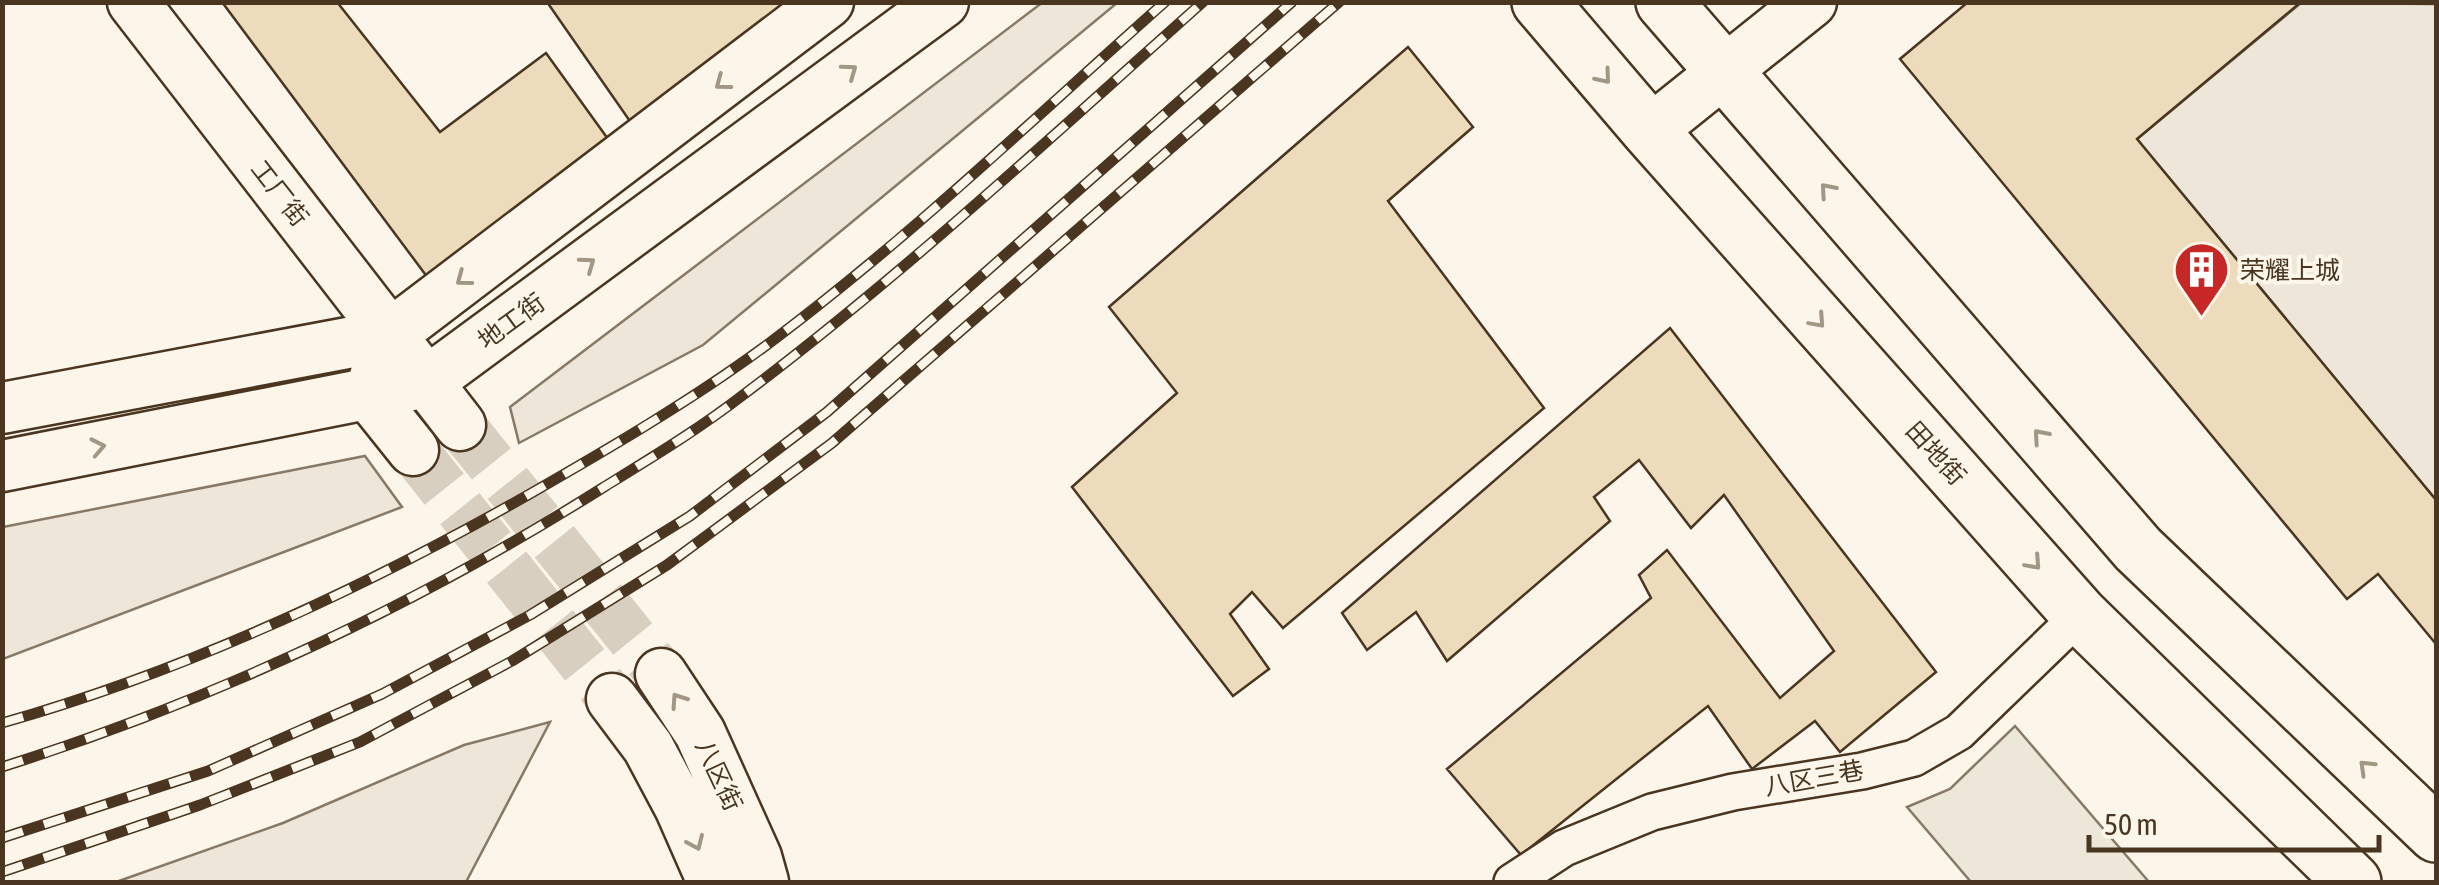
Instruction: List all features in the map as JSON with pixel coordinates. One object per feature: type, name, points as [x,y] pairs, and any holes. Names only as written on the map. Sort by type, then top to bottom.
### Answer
[{"type":"highway","name":"田地街","points":[[1540,2],[2080,615],[2353,882]]},
{"type":"highway","points":[[1664,2],[2138,548],[2436,834]]},
{"type":"main road","name":"工厂街","points":[[133,2],[460,425]]},
{"type":"main road","points":[[2,408],[390,335],[828,2]]},
{"type":"main road","name":"地工街","points":[[2,466],[427,382],[942,2]]},
{"type":"main road","points":[[1650,131],[1811,2]]},
{"type":"main road","points":[[390,335],[370,395],[413,450]]},
{"type":"main road","name":"八区街","points":[[660,674],[700,734],[756,856],[763,882]]},
{"type":"main road","name":"八区街","points":[[612,700],[648,747],[713,882]]},
{"type":"street","name":"八区三巷","points":[[1512,882],[1564,848],[1652,812],[1733,792],[1914,758],[1959,732],[2080,615]]},
{"type":"shaded area","points":[[1043,2],[1117,3],[703,345],[519,443],[510,407]]},
{"type":"shaded area","points":[[2301,3],[2436,4],[2436,500],[2137,139]]},
{"type":"shaded area","points":[[365,456],[402,507],[3,659],[3,527]]},
{"type":"shaded area","points":[[550,722],[466,882],[116,882],[283,823],[464,745]]},
{"type":"shaded area","points":[[2015,726],[2149,882],[1971,882],[1907,807],[1950,789]]},
{"type":"building","points":[[222,2],[337,2],[440,132],[546,53],[608,139],[428,278]]},
{"type":"building","points":[[547,2],[796,2],[634,127]]},
{"type":"building","name":"荣耀上城","points":[[1968,2],[2301,2],[2137,139],[2436,500],[2436,644],[2378,574],[2347,599],[1900,59]]},
{"type":"building","points":[[1408,47],[1473,127],[1388,201],[1544,408],[1283,628],[1252,592],[1230,614],[1269,669],[1233,696],[1072,487],[1177,393],[1109,307]]},
{"type":"building","points":[[1670,328],[1936,672],[1840,752],[1815,721],[1752,769],[1708,706],[1521,855],[1447,769],[1651,598],[1639,575],[1667,550],[1780,698],[1834,651],[1724,495],[1691,528],[1639,460],[1594,497],[1610,521],[1447,661],[1416,612],[1367,650],[1342,613]]},
{"type":"tunnel","points":[[460,425],[661,674]]},
{"type":"tunnel","points":[[413,450],[612,699]]},
{"type":"railway","points":[[2,723],[138,679],[337,595],[465,530],[648,424],[764,347],[868,265],[1165,2]]},
{"type":"railway","points":[[2,767],[159,712],[312,646],[461,571],[657,454],[726,408],[862,301],[1203,2]]},
{"type":"railway","points":[[2,838],[208,771],[382,694],[530,615],[690,516],[827,412],[1292,2]]},
{"type":"railway","points":[[2,872],[200,805],[360,742],[512,661],[667,565],[832,443],[1339,2]]},
{"type":"place","name":"荣耀上城","points":[[2201,319]]}]
